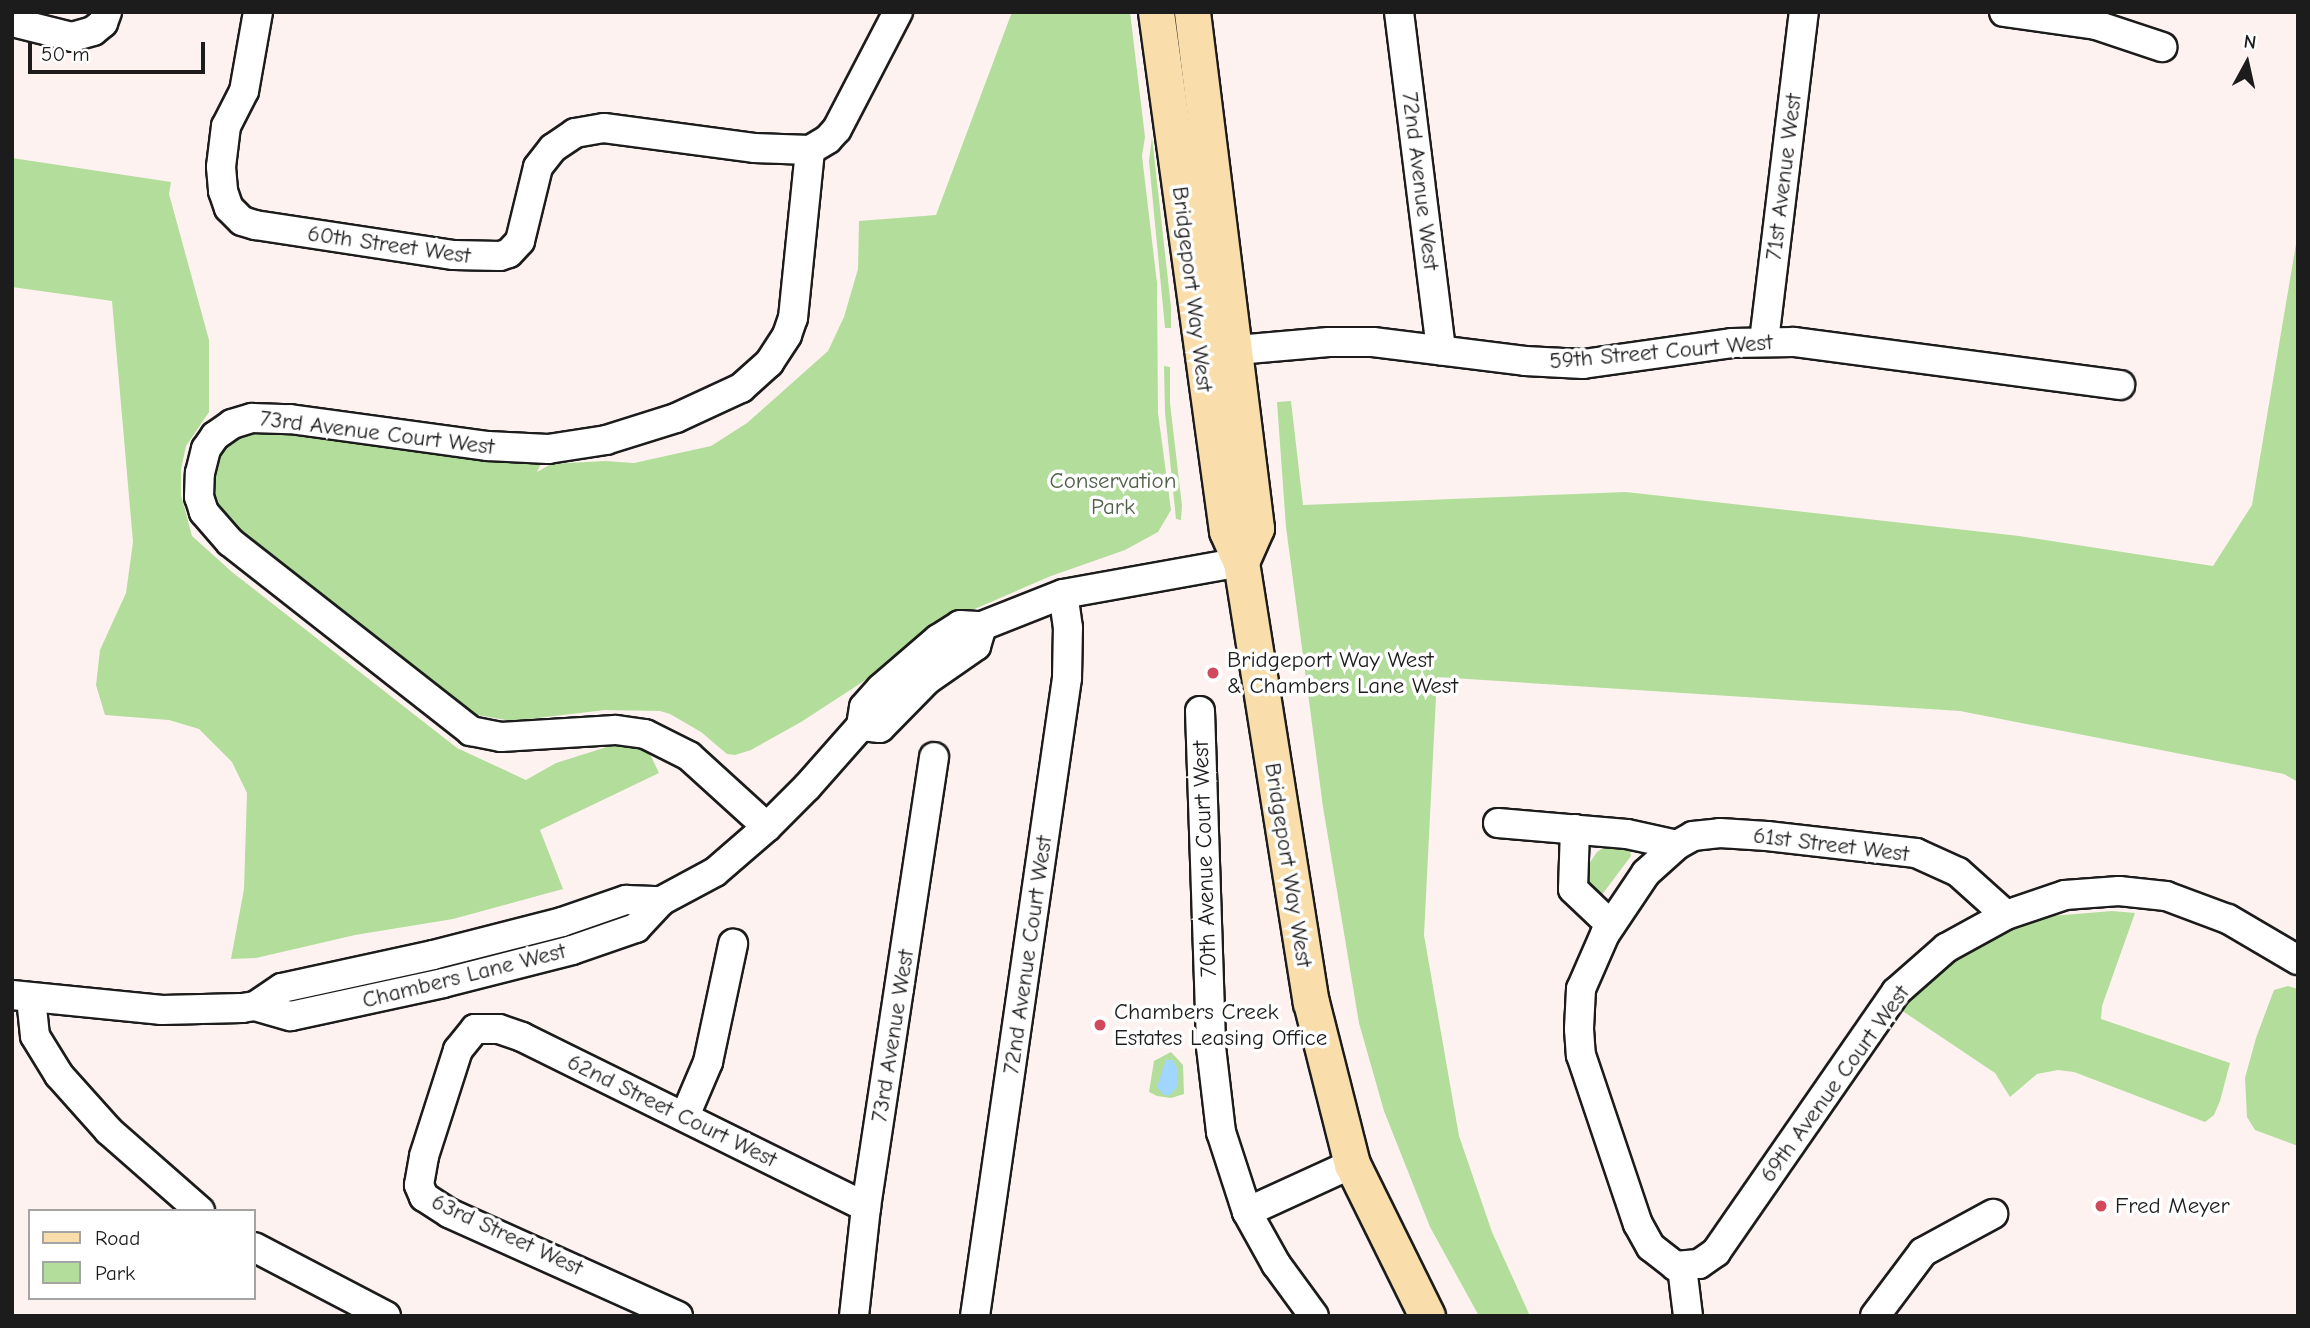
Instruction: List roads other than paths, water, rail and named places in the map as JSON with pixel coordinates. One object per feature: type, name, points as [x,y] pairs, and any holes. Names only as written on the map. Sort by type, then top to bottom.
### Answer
[{"type":"main road","name":"Bridgeport Way West","points":[[1156,12],[1217,352],[1256,528],[1241,562],[1311,1002],[1352,1164],[1427,1316]]},
{"type":"main road","name":"Bridgeport Way West","points":[[1192,12],[1217,352]]},
{"type":"street","points":[[12,22],[72,37],[93,31],[103,23],[107,12]]},
{"type":"street","name":"60th Street West","points":[[258,12],[248,77],[224,136],[222,182],[229,208],[242,221],[272,229],[488,258],[509,253],[520,241],[538,167],[553,148],[575,133],[604,128],[621,129],[754,148],[810,149]]},
{"type":"street","points":[[810,149],[828,139],[836,129],[898,12]]},
{"type":"street","name":"72nd Avenue West","points":[[1399,12],[1441,350]]},
{"type":"street","name":"71st Avenue West","points":[[1764,341],[1804,12]]},
{"type":"street","points":[[2004,12],[2096,25],[2139,37],[2162,47]]},
{"type":"street","name":"73rd Avenue Court West","points":[[767,827],[689,757],[645,734],[615,730],[501,737],[471,731],[230,542],[207,519],[199,497],[198,483],[206,449],[215,436],[232,424],[252,418],[290,419],[488,446],[548,449],[606,440],[676,418],[728,396],[757,377],[787,335],[797,299],[810,149]]},
{"type":"street","name":"59th Street Court West","points":[[1217,352],[1329,342],[1373,342],[1525,361],[1583,364],[1764,341],[1879,351],[2120,385]]},
{"type":"street","name":"Chambers Lane West","points":[[22,996],[162,1010],[255,1006],[282,988],[433,955],[562,922],[626,900],[662,901],[715,872],[807,788],[861,726],[880,728],[927,680],[976,646],[982,626],[1063,594],[1241,562]]},
{"type":"street","name":"72nd Avenue Court West","points":[[975,1316],[1063,705],[1069,646],[1063,594]]},
{"type":"street","name":"70th Avenue Court West","points":[[1200,711],[1203,881],[1216,1100],[1233,1176],[1247,1212],[1276,1264],[1314,1316]]},
{"type":"street","name":"73rd Avenue West","points":[[854,1316],[866,1207],[934,757]]},
{"type":"street","points":[[1498,823],[1627,834],[1677,845]]},
{"type":"street","points":[[1575,829],[1573,890],[1611,925]]},
{"type":"street","name":"61st Street West","points":[[1677,845],[1693,836],[1720,833],[1780,837],[1916,853],[1958,872],[2006,915]]},
{"type":"street","points":[[1677,845],[1646,873],[1611,925],[1586,972],[1581,989],[1581,1055],[1643,1236],[1657,1255],[1682,1267],[1688,1316]]},
{"type":"street","points":[[2006,915],[2066,895],[2119,891],[2166,896],[2228,919],[2298,960]]},
{"type":"street","name":"69th Avenue Court West","points":[[1682,1267],[1707,1259],[1726,1239],[1896,992],[1946,948],[2006,915]]},
{"type":"street","points":[[685,1116],[708,1062],[733,944]]},
{"type":"street","points":[[22,996],[35,1035],[59,1075],[109,1131],[198,1209]]},
{"type":"street","name":"62nd Street Court West","points":[[475,1029],[499,1029],[522,1037],[866,1207]]},
{"type":"street","name":"63rd Street West","points":[[475,1029],[458,1050],[424,1156],[420,1178],[421,1192],[430,1203],[632,1305],[678,1316]]},
{"type":"street","points":[[1247,1212],[1352,1164]]},
{"type":"street","points":[[1875,1316],[1923,1252],[1993,1214]]},
{"type":"street","points":[[256,1248],[386,1316]]},
{"type":"water","points":[[1166,1060],[1173,1060],[1177,1068],[1177,1087],[1170,1095],[1164,1095],[1157,1087]]},
{"type":"place","name":"Bridgeport Way West & Chambers Lane West","points":[[1213,673]]},
{"type":"place","name":"Chambers Creek Estates Leasing Office","points":[[1100,1025]]},
{"type":"place","name":"Fred Meyer","points":[[2101,1206]]},
{"type":"park label","name":"Conservation Park","points":[[1113,494]]}]
